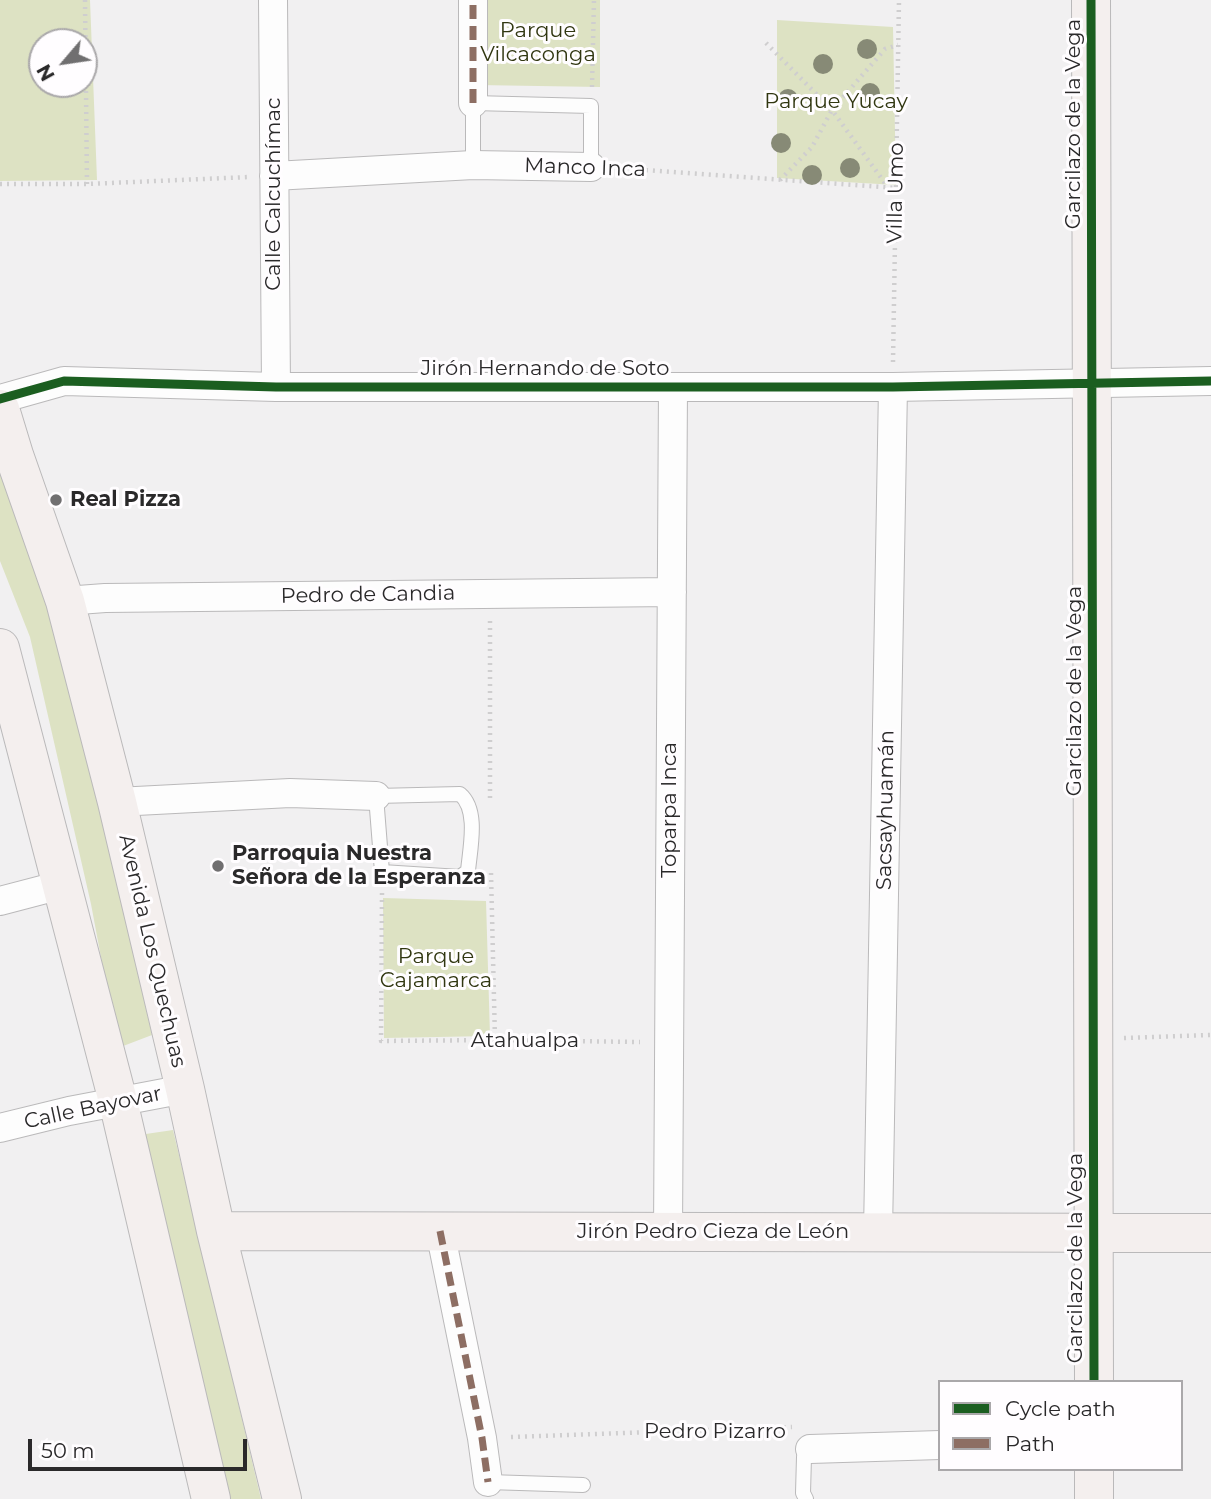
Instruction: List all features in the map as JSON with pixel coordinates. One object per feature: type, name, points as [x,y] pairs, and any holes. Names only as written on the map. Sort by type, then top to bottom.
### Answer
[{"type":"street","name":"Calle Calcuchímac","points":[[273,0],[276,387]]},
{"type":"street","points":[[473,0],[473,103]]},
{"type":"street","name":"Garcilazo de la Vega","points":[[1091,0],[1094,1380]]},
{"type":"street","name":"Manco Inca","points":[[274,176],[473,164],[591,167]]},
{"type":"street","name":"Jirón Hernando de Soto","points":[[0,399],[64,381],[276,387],[893,387],[1211,381]]},
{"type":"street","name":"Toparpa Inca","points":[[668,1233],[673,387]]},
{"type":"street","name":"Sacsayhuamán","points":[[878,1232],[893,387]]},
{"type":"street","name":"Avenida Los Quechuas","points":[[0,409],[65,601],[117,802],[216,1231],[282,1499]]},
{"type":"street","name":"Pedro de Candia","points":[[65,601],[105,598],[672,592]]},
{"type":"street","points":[[0,648],[118,1101],[211,1499]]},
{"type":"street","points":[[117,802],[289,793],[376,796]]},
{"type":"street","points":[[0,901],[61,885]]},
{"type":"street","name":"Calle Bayovar","points":[[0,1128],[185,1089]]},
{"type":"street","name":"Jirón Pedro Cieza de León","points":[[216,1231],[1211,1233]]},
{"type":"street","points":[[440,1231],[482,1438],[488,1482]]},
{"type":"street","name":"Pedro Pizarro","points":[[810,1449],[938,1445]]},
{"type":"street","points":[[1094,1471],[1094,1499]]},
{"type":"lane","points":[[473,164],[473,103],[591,106],[591,167]]},
{"type":"lane","points":[[460,794],[468,800],[471,811],[468,870],[460,877],[382,872],[376,796],[460,794]]},
{"type":"lane","points":[[806,1499],[803,1493],[804,1457],[810,1449]]},
{"type":"lane","points":[[488,1482],[583,1485]]},
{"type":"path","points":[[85,0],[87,184]]},
{"type":"path","points":[[591,106],[594,0]]},
{"type":"path","points":[[766,43],[832,110],[887,187]]},
{"type":"path","points":[[780,180],[812,147],[832,110],[885,48],[898,45]]},
{"type":"path","points":[[0,184],[87,184],[274,176]]},
{"type":"path","points":[[1092,1039],[1211,1035]]},
{"type":"green space","points":[[0,0],[90,0],[91,28],[28,28],[28,98],[94,98],[97,180],[0,181]]},
{"type":"green space","name":"Parque Vilcaconga","points":[[477,0],[600,0],[600,87],[477,85]]},
{"type":"green space","name":"Parque Yucay","points":[[777,20],[893,27],[896,185],[777,178]]},
{"type":"green space","points":[[0,466],[60,632],[152,1035],[118,1048],[91,904],[30,637],[0,561]]},
{"type":"green space","name":"Parque Cajamarca","points":[[383,898],[486,901],[490,1036],[384,1038]]},
{"type":"green space","points":[[173,1130],[261,1499],[221,1499],[139,1135]]},
{"type":"marked path","points":[[473,0],[473,103]]},
{"type":"marked path","points":[[440,1231],[482,1438],[488,1482]]},
{"type":"cycle path","points":[[1091,0],[1094,1380]]},
{"type":"cycle path","points":[[0,399],[64,381],[276,387],[893,387],[1211,381]]},
{"type":"place","name":"Real Pizza","points":[[56,500]]},
{"type":"place","name":"Parroquia Nuestra Señora de la Esperanza","points":[[218,866]]}]
